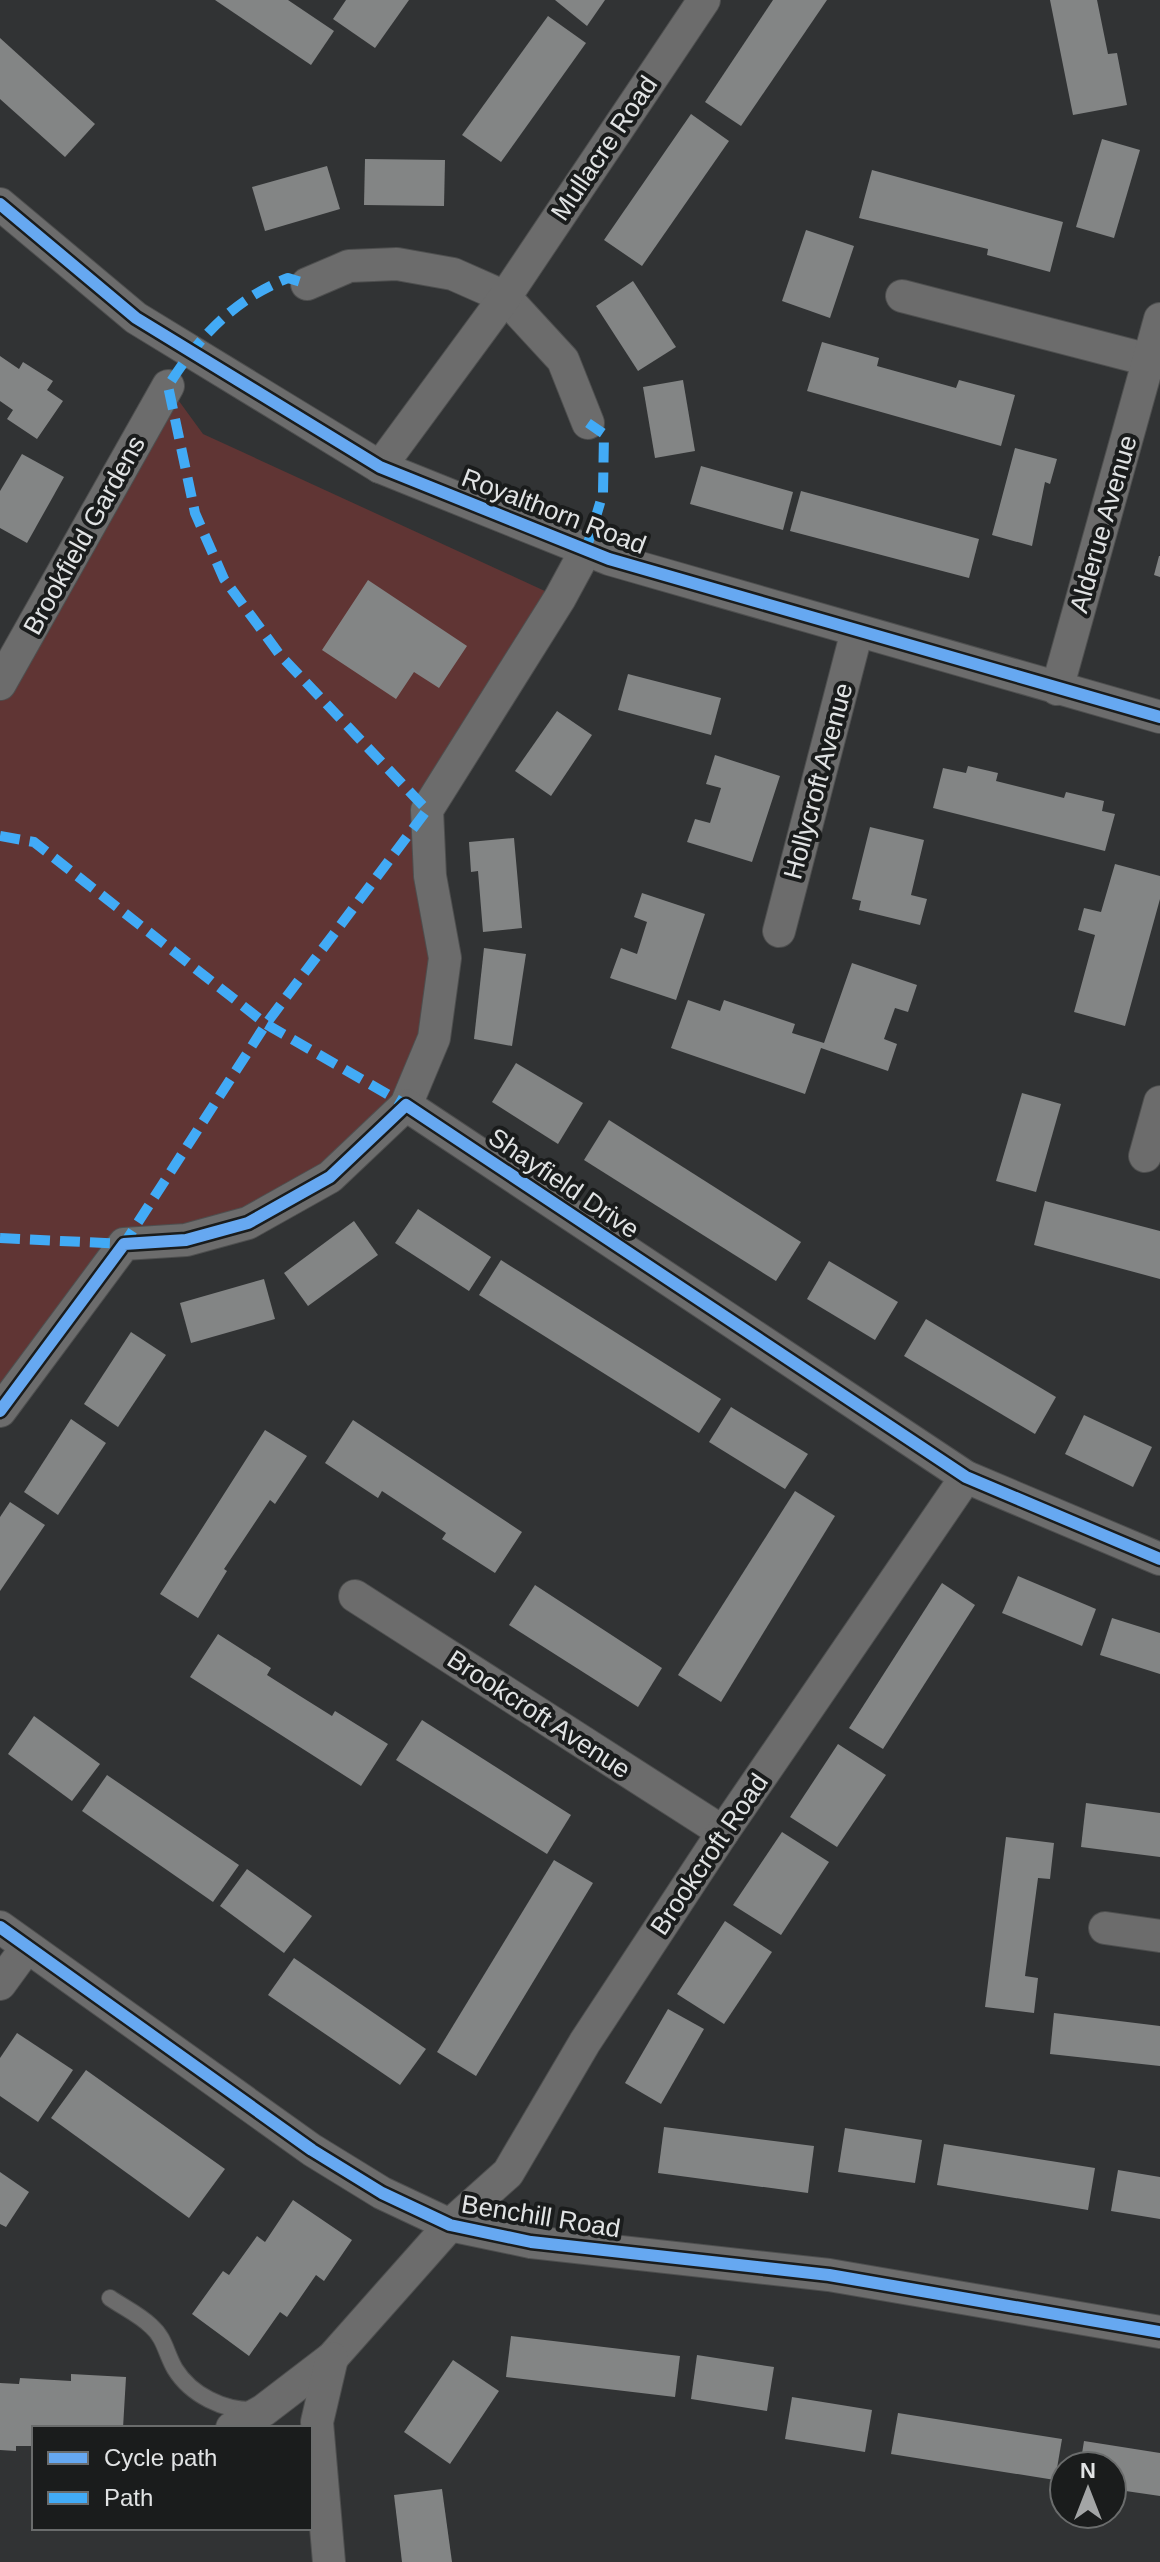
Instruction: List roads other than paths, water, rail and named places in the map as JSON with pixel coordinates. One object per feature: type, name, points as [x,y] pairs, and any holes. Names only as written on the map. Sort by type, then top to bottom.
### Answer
[{"type":"street","name":"Mullacre Road","points":[[380,467],[505,297],[704,0]]},
{"type":"street","name":"Royalthorn Road","points":[[0,204],[136,318],[380,467],[586,550],[1160,717]]},
{"type":"street","points":[[307,284],[349,266],[397,264],[453,274],[505,297],[563,360],[588,423]]},
{"type":"street","points":[[902,296],[1149,360]]},
{"type":"street","name":"Alderue Avenue","points":[[1057,689],[1160,319]]},
{"type":"street","name":"Brookfield Gardens","points":[[0,684],[168,386]]},
{"type":"street","points":[[0,1411],[124,1244],[186,1240],[248,1223],[330,1177],[406,1105],[434,1038],[445,958],[430,876],[427,810],[560,598],[586,550]]},
{"type":"street","name":"Hollycroft Avenue","points":[[779,931],[857,631]]},
{"type":"street","points":[[1145,1156],[1160,1102]]},
{"type":"street","name":"Shayfield Drive","points":[[406,1105],[966,1477],[1160,1559]]},
{"type":"street","name":"Brookcroft Road","points":[[236,2426],[264,2410],[332,2358],[450,2225],[508,2173],[585,2042],[723,1832],[966,1477]]},
{"type":"street","name":"Brookcroft Avenue","points":[[355,1596],[723,1832]]},
{"type":"street","name":"Benchill Road","points":[[0,1927],[312,2150],[382,2193],[450,2225],[531,2242],[829,2275],[1160,2332]]},
{"type":"street","points":[[1105,1928],[1160,1936]]},
{"type":"street","points":[[0,1984],[27,1947]]},
{"type":"street","points":[[329,2562],[317,2422],[332,2358]]},
{"type":"lane","points":[[110,2298],[152,2326],[169,2349],[175,2368],[202,2397],[242,2411],[264,2410]]}]
